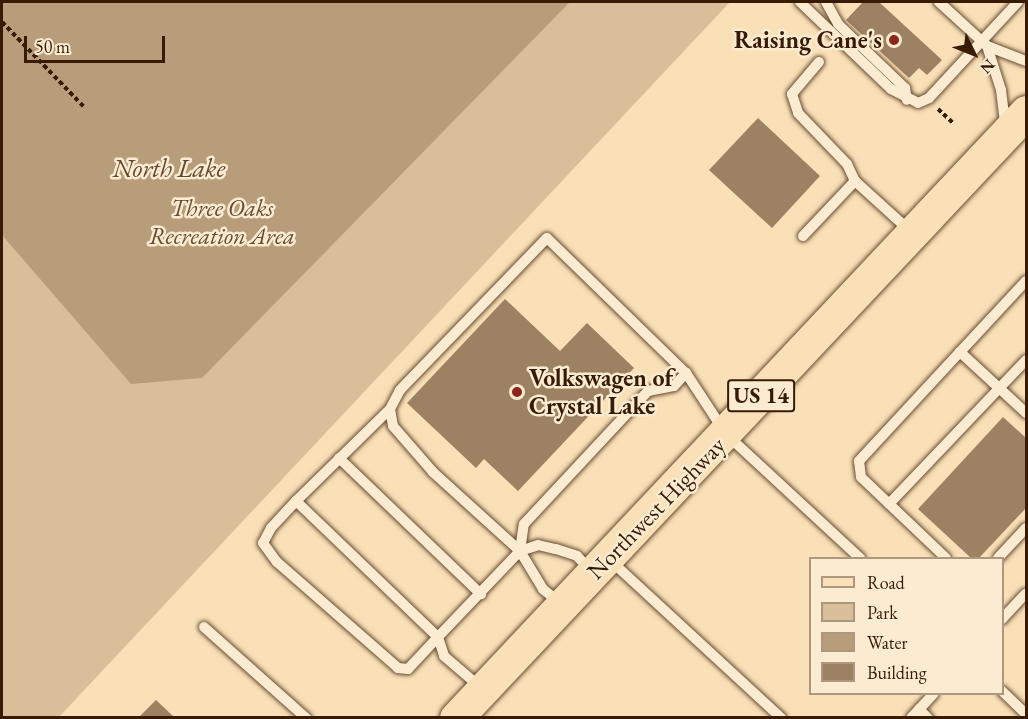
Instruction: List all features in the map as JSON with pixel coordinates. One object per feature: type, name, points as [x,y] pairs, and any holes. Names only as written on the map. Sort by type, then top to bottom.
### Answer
[{"type":"main road","name":"Northwest Highway","points":[[456,717],[726,434],[1016,123]]},
{"type":"lane","points":[[800,2],[891,89],[907,100],[918,102],[929,98],[984,44],[1014,3]]},
{"type":"lane","points":[[825,2],[838,24],[905,88],[907,100]]},
{"type":"lane","points":[[939,2],[984,44],[1026,61]]},
{"type":"lane","points":[[984,44],[1016,123]]},
{"type":"lane","points":[[819,62],[792,94],[793,103],[847,164],[855,181],[912,234]]},
{"type":"lane","points":[[803,236],[855,181]]},
{"type":"lane","points":[[781,717],[601,565],[577,556],[538,545],[520,551],[408,669],[398,668],[277,562],[263,543],[271,528],[296,501],[390,409],[400,390],[546,238],[686,373],[726,434],[859,557]]},
{"type":"lane","points":[[945,557],[861,477],[859,461],[1026,281]]},
{"type":"lane","points":[[960,352],[1026,413]]},
{"type":"lane","points":[[889,504],[1026,360]]},
{"type":"lane","points":[[520,551],[524,524],[648,391],[674,386],[686,373]]},
{"type":"lane","points":[[390,409],[393,426],[433,472],[520,551],[543,589],[562,606]]},
{"type":"lane","points":[[339,458],[481,594]]},
{"type":"lane","points":[[296,501],[438,637],[444,656],[482,689]]},
{"type":"lane","points":[[999,557],[1026,528]]},
{"type":"lane","points":[[1004,617],[1026,593]]},
{"type":"lane","points":[[204,627],[306,717]]},
{"type":"lane","points":[[1004,693],[1026,714]]},
{"type":"lane","points":[[928,717],[915,713],[931,695]]},
{"type":"path","points":[[2,22],[84,107]]},
{"type":"path","points":[[929,98],[953,123]]},
{"type":"green space","name":"Three Oaks Recreation Area","points":[[2,2],[730,2],[58,718],[2,717]]},
{"type":"water","name":"North Lake","points":[[2,2],[570,2],[202,378],[131,384],[2,235]]},
{"type":"building","name":"Raising Cane's","points":[[863,2],[879,2],[942,60],[927,75],[919,68],[909,78],[846,20]]},
{"type":"building","points":[[758,118],[820,176],[772,228],[709,170]]},
{"type":"building","points":[[505,299],[560,351],[587,323],[634,368],[518,491],[484,459],[476,468],[407,403]]},
{"type":"building","points":[[1003,417],[1026,438],[1026,508],[980,557],[970,557],[918,509]]},
{"type":"building","points":[[156,700],[174,717],[139,717]]},
{"type":"place","name":"Raising Cane's","points":[[894,40]]},
{"type":"place","name":"Volkswagen of Crystal Lake","points":[[517,392]]}]
